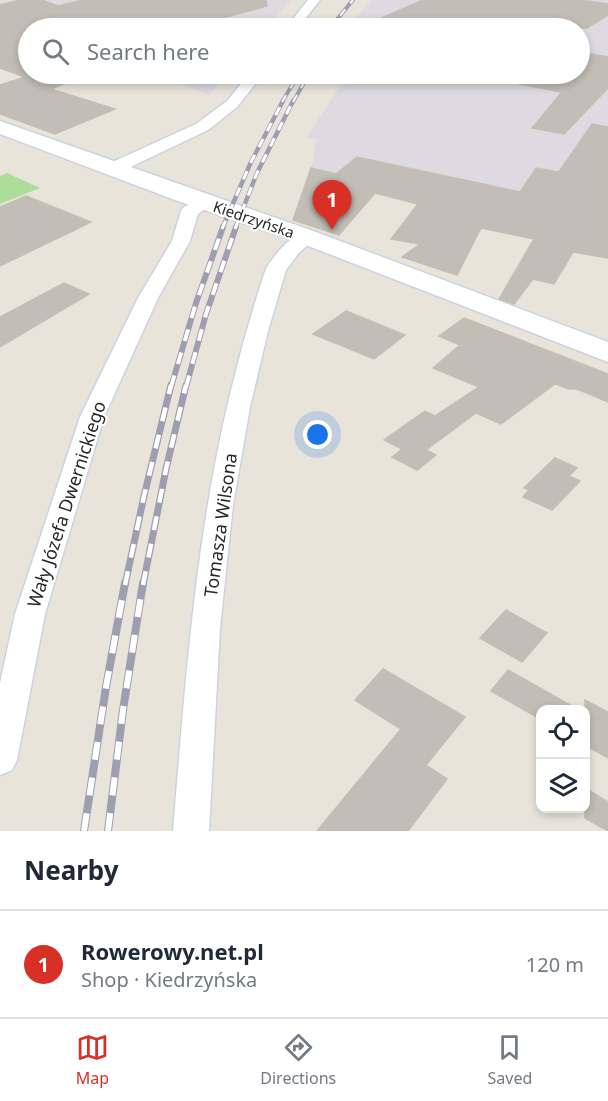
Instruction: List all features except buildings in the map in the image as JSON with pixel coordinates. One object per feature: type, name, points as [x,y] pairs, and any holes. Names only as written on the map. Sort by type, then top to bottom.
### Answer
[{"type":"street","points":[[300,18],[314,0]]},
{"type":"street","points":[[112,169],[202,127],[232,104],[248,84]]},
{"type":"street","name":"Kiedrzyńska","points":[[0,127],[307,237],[608,353]]},
{"type":"street","name":"Wały Józefa Dwernickiego","points":[[0,759],[30,614],[92,417],[148,298],[181,241],[190,211],[206,202]]},
{"type":"street","name":"Tomasza Wilsona","points":[[191,831],[206,628],[220,505],[238,406],[276,269],[291,250],[307,237]]},
{"type":"shaded area","points":[[14,0],[291,0],[275,18],[20,18],[0,10],[0,3]]},
{"type":"shaded area","points":[[371,0],[608,0],[608,237],[311,169],[317,139],[306,138],[341,84],[590,84],[590,18],[356,18]]},
{"type":"shaded area","points":[[181,84],[219,84],[209,95]]},
{"type":"green space","points":[[7,173],[40,188],[0,204],[0,176]]},
{"type":"railway","points":[[338,18],[353,0]]},
{"type":"railway","points":[[282,102],[293,84]]},
{"type":"railway","points":[[293,102],[303,84]]},
{"type":"railway","points":[[222,229],[251,162],[283,101]]},
{"type":"railway","points":[[235,229],[257,173],[293,101]]},
{"type":"railway","points":[[171,387],[196,303],[223,227]]},
{"type":"railway","points":[[186,387],[206,314],[236,227]]},
{"type":"railway","points":[[125,585],[171,385]]},
{"type":"railway","points":[[143,585],[166,469],[186,385]]},
{"type":"railway","points":[[84,831],[125,583]]},
{"type":"railway","points":[[108,831],[123,710],[143,583]]},
{"type":"place","name":"Rowerowy.net.pl","points":[[332,230]]}]
